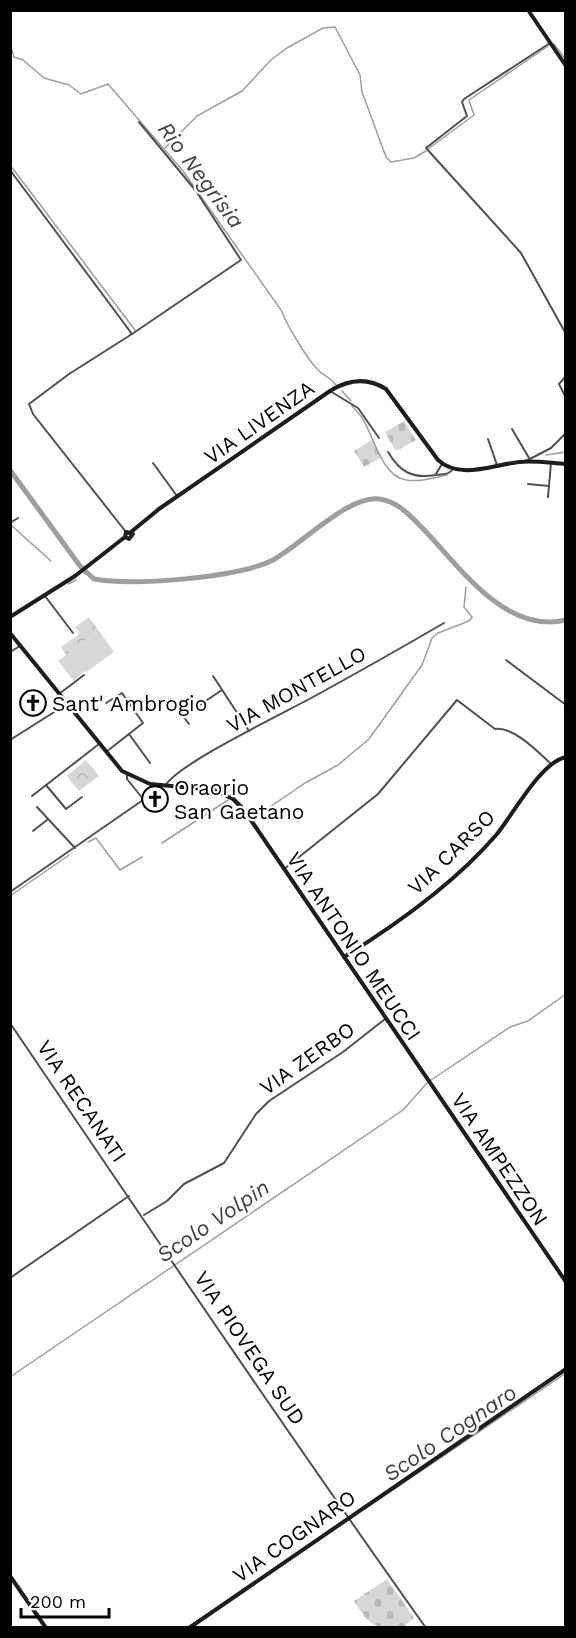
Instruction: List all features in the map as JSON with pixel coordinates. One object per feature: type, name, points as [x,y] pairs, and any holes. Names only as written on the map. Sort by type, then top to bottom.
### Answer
[{"type":"street","points":[[528,10],[566,66]]},
{"type":"street","points":[[550,43],[464,99],[462,102],[466,116],[426,148],[521,253],[566,334]]},
{"type":"street","points":[[128,533],[73,467],[33,414],[29,405],[69,374],[241,260],[196,191],[139,122]]},
{"type":"street","points":[[10,170],[132,334]]},
{"type":"street","points":[[566,376],[559,384],[566,398]]},
{"type":"street","points":[[330,391],[356,381],[380,385],[394,398],[442,464],[453,470]]},
{"type":"street","name":"VIA LIVENZA","points":[[10,617],[80,572],[177,496],[330,391],[358,408],[379,438]]},
{"type":"street","points":[[512,429],[527,460]]},
{"type":"street","points":[[388,452],[397,466],[408,474],[421,477],[434,476],[453,470],[497,466],[527,460],[551,448],[566,433]]},
{"type":"street","points":[[488,439],[497,466]]},
{"type":"street","points":[[527,460],[566,464]]},
{"type":"street","points":[[153,463],[177,496]]},
{"type":"street","points":[[548,497],[551,463]]},
{"type":"street","points":[[434,476],[442,464]]},
{"type":"street","points":[[528,484],[549,486]]},
{"type":"street","points":[[10,523],[18,518]]},
{"type":"street","points":[[45,596],[73,633]]},
{"type":"street","name":"VIA MONTELLO","points":[[165,786],[189,767],[249,731],[444,623]]},
{"type":"street","name":"VIA ANTONIO MEUCCI","points":[[10,633],[99,744],[128,775],[158,785],[208,788],[232,799],[244,810],[429,1082]]},
{"type":"street","points":[[10,652],[20,646]]},
{"type":"street","points":[[506,660],[566,705]]},
{"type":"street","points":[[59,694],[84,675]]},
{"type":"street","points":[[213,676],[249,731]]},
{"type":"street","points":[[189,724],[183,716],[222,690]]},
{"type":"street","points":[[106,703],[122,693],[143,723],[106,752]]},
{"type":"street","points":[[284,869],[378,794],[457,700],[495,729],[503,728],[512,732],[550,763],[566,757]]},
{"type":"street","points":[[10,740],[67,704]]},
{"type":"street","points":[[129,734],[150,763]]},
{"type":"street","points":[[32,796],[99,744]]},
{"type":"street","name":"VIA CARSO","points":[[344,957],[404,918],[458,873],[495,835],[550,763]]},
{"type":"street","points":[[128,775],[127,779],[143,800]]},
{"type":"street","points":[[46,785],[66,809],[82,797]]},
{"type":"street","points":[[10,892],[143,800],[158,785]]},
{"type":"street","points":[[37,807],[75,848]]},
{"type":"street","points":[[33,831],[47,820]]},
{"type":"street","name":"VIA ZERBO","points":[[143,1215],[166,1202],[184,1184],[224,1162],[256,1114],[269,1101],[318,1070],[385,1020]]},
{"type":"street","name":"VIA RECANATI","points":[[10,1023],[129,1196]]},
{"type":"street","name":"VIA AMPEZZON","points":[[429,1082],[566,1282]]},
{"type":"street","points":[[11,1277],[129,1196]]},
{"type":"street","name":"VIA PIOVEGA SUD","points":[[129,1196],[426,1628]]},
{"type":"street","name":"VIA COGNARO","points":[[189,1628],[566,1369]]},
{"type":"street","points":[[10,1576],[46,1628]]},
{"type":"green space","points":[[404,421],[416,440],[396,451],[385,432]]},
{"type":"green space","points":[[372,440],[382,457],[364,467],[354,451]]},
{"type":"green space","points":[[89,617],[99,631],[66,655],[61,647],[78,635],[79,631],[75,627]]},
{"type":"green space","points":[[99,631],[114,652],[85,673],[84,671],[74,681],[58,661]]},
{"type":"green space","points":[[86,760],[99,776],[79,791],[67,776]]},
{"type":"green space","points":[[387,1579],[414,1618],[403,1627],[373,1624],[364,1616],[354,1601]]},
{"type":"waterway","points":[[165,148],[197,116],[242,91],[272,59],[287,48],[323,28],[335,27],[360,75],[362,92],[386,157],[391,162],[414,158],[426,151]]},
{"type":"waterway","name":"Rio Negrisia","points":[[10,44],[14,57],[23,60],[44,78],[69,85],[81,94],[108,84],[183,171],[281,310],[308,358],[336,385]]},
{"type":"waterway","points":[[554,44],[566,60]]},
{"type":"waterway","points":[[428,149],[474,115],[469,100],[548,46]]},
{"type":"waterway","points":[[10,165],[135,330]]},
{"type":"waterway","name":"Rio Negrisia","points":[[342,391],[351,401]]},
{"type":"waterway","name":"Rio Negrisia","points":[[352,406],[363,419],[385,464],[398,477],[416,480],[447,475]]},
{"type":"waterway","name":"Rio Negrisia","points":[[546,455],[566,452]]},
{"type":"waterway","points":[[10,470],[80,566],[94,579],[159,581],[236,572],[273,560],[325,522],[353,505],[379,499],[407,512],[472,582],[506,609],[525,618],[545,622],[566,620]]},
{"type":"waterway","points":[[12,526],[51,561]]},
{"type":"waterway","points":[[68,584],[76,580]]},
{"type":"waterway","points":[[234,797],[254,818],[305,783],[338,765],[369,739],[422,665],[432,638],[438,633],[469,621],[472,617],[464,607],[466,587]]},
{"type":"waterway","points":[[162,843],[228,800]]},
{"type":"waterway","points":[[88,842],[96,838],[120,870],[142,857]]},
{"type":"waterway","points":[[10,896],[69,855]]},
{"type":"waterway","name":"Scolo Volpin","points":[[431,1080],[510,1027],[528,1021],[566,994]]},
{"type":"waterway","name":"Scolo Volpin","points":[[10,1377],[403,1110],[427,1083]]},
{"type":"waterway","name":"Scolo Cognaro","points":[[365,1509],[566,1373]]},
{"type":"place","name":"Sant' Ambrogio","points":[[33,703]]},
{"type":"place","name":"Oraorio San Gaetano","points":[[155,799]]}]
